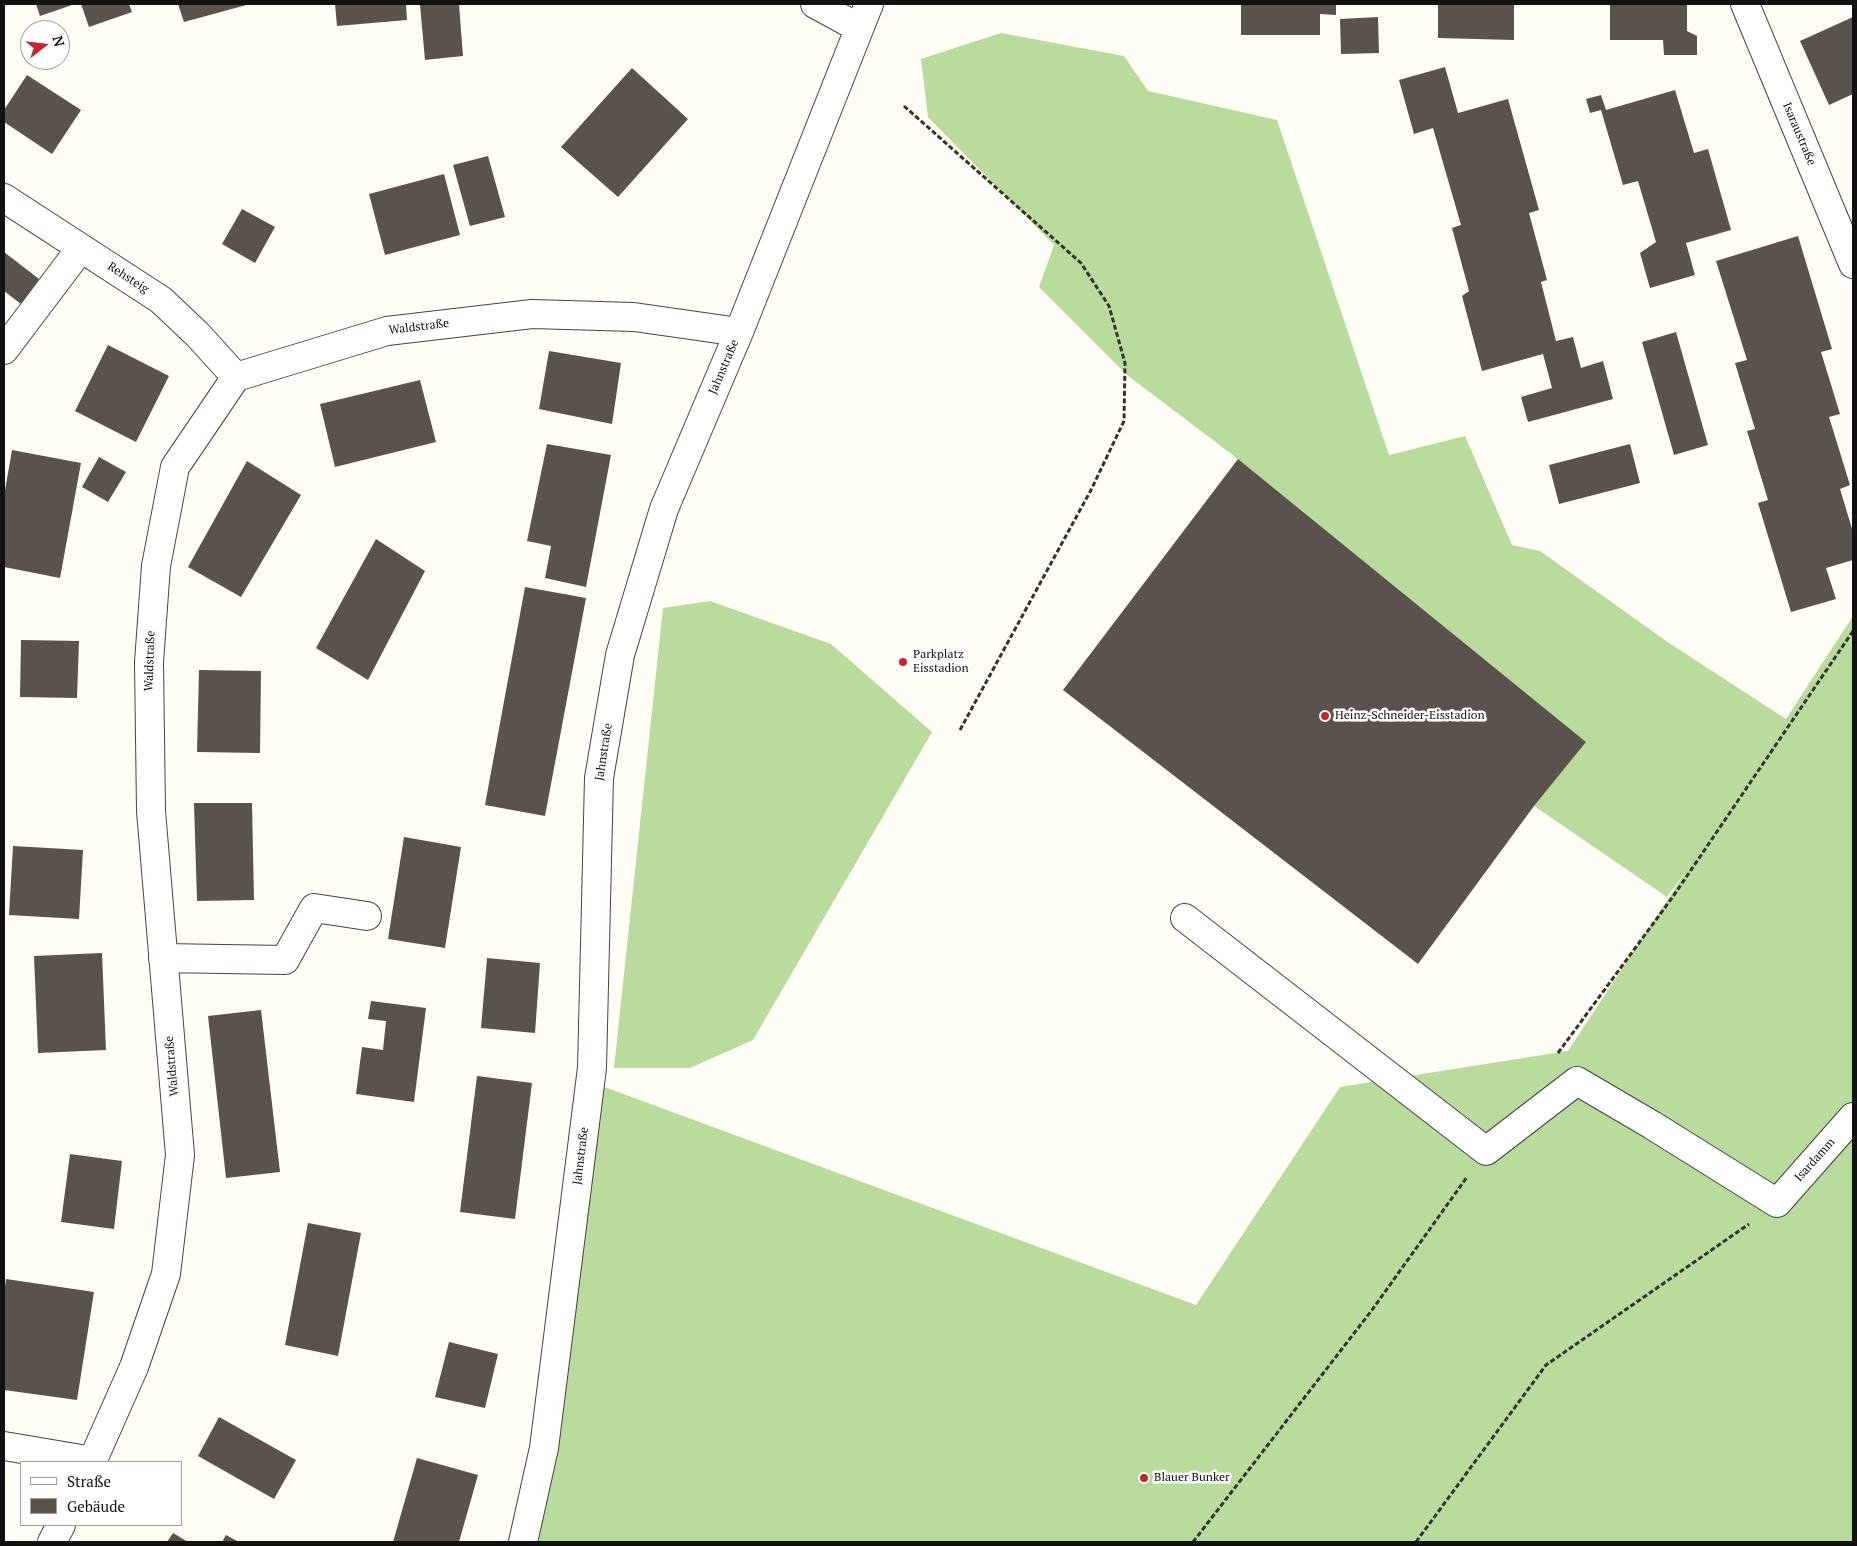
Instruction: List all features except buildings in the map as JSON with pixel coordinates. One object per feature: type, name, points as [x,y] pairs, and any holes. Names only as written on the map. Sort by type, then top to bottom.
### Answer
[{"type":"street","points":[[815,4],[864,16]]},
{"type":"street","name":"Isaraustraße","points":[[1745,4],[1853,264]]},
{"type":"street","name":"Jahnstraße","points":[[523,1542],[544,1448],[592,1068],[599,778],[620,655],[664,509],[739,332],[864,16]]},
{"type":"street","name":"Rehsteig","points":[[4,198],[161,300],[198,335],[236,377]]},
{"type":"street","points":[[4,350],[81,248]]},
{"type":"street","name":"Waldstraße","points":[[93,1461],[134,1367],[166,1274],[180,1155],[163,958],[151,781],[149,662],[156,566],[175,467],[236,377],[387,330],[532,314],[634,317],[739,332]]},
{"type":"street","points":[[163,958],[285,960],[314,908],[367,916]]},
{"type":"street","points":[[1185,918],[1486,1151],[1577,1081],[1777,1203]]},
{"type":"street","name":"Isardamm","points":[[1777,1203],[1853,1117]]},
{"type":"street","points":[[4,1446],[87,1461]]},
{"type":"street","points":[[52,1542],[60,1526]]},
{"type":"path","points":[[904,106],[1081,263],[1109,306],[1125,363],[1124,421],[1091,490],[960,730]]},
{"type":"path","points":[[1555,1056],[1672,898],[1853,631]]},
{"type":"path","points":[[1193,1542],[1372,1310],[1486,1151]]},
{"type":"path","points":[[1416,1542],[1546,1365],[1710,1253],[1777,1203]]},
{"type":"green space","points":[[1001,33],[1124,56],[1148,91],[1277,120],[1389,455],[1465,436],[1512,545],[1540,551],[1669,643],[1786,719],[1853,616],[1853,1542],[535,1542],[599,1085],[1196,1305],[1340,1087],[1568,1051],[1685,873],[1667,897],[1534,806],[1586,742],[1238,459],[1127,375],[1039,287],[1054,245],[928,117],[921,59]]},
{"type":"green space","points":[[710,601],[831,644],[932,732],[753,1040],[690,1068],[614,1068],[663,608]]},
{"type":"place","name":"Parkplatz Eisstadion","points":[[903,662]]},
{"type":"place","name":"Heinz-Schneider-Eisstadion","points":[[1325,716]]},
{"type":"place","name":"Blauer Bunker","points":[[1144,1478]]}]
